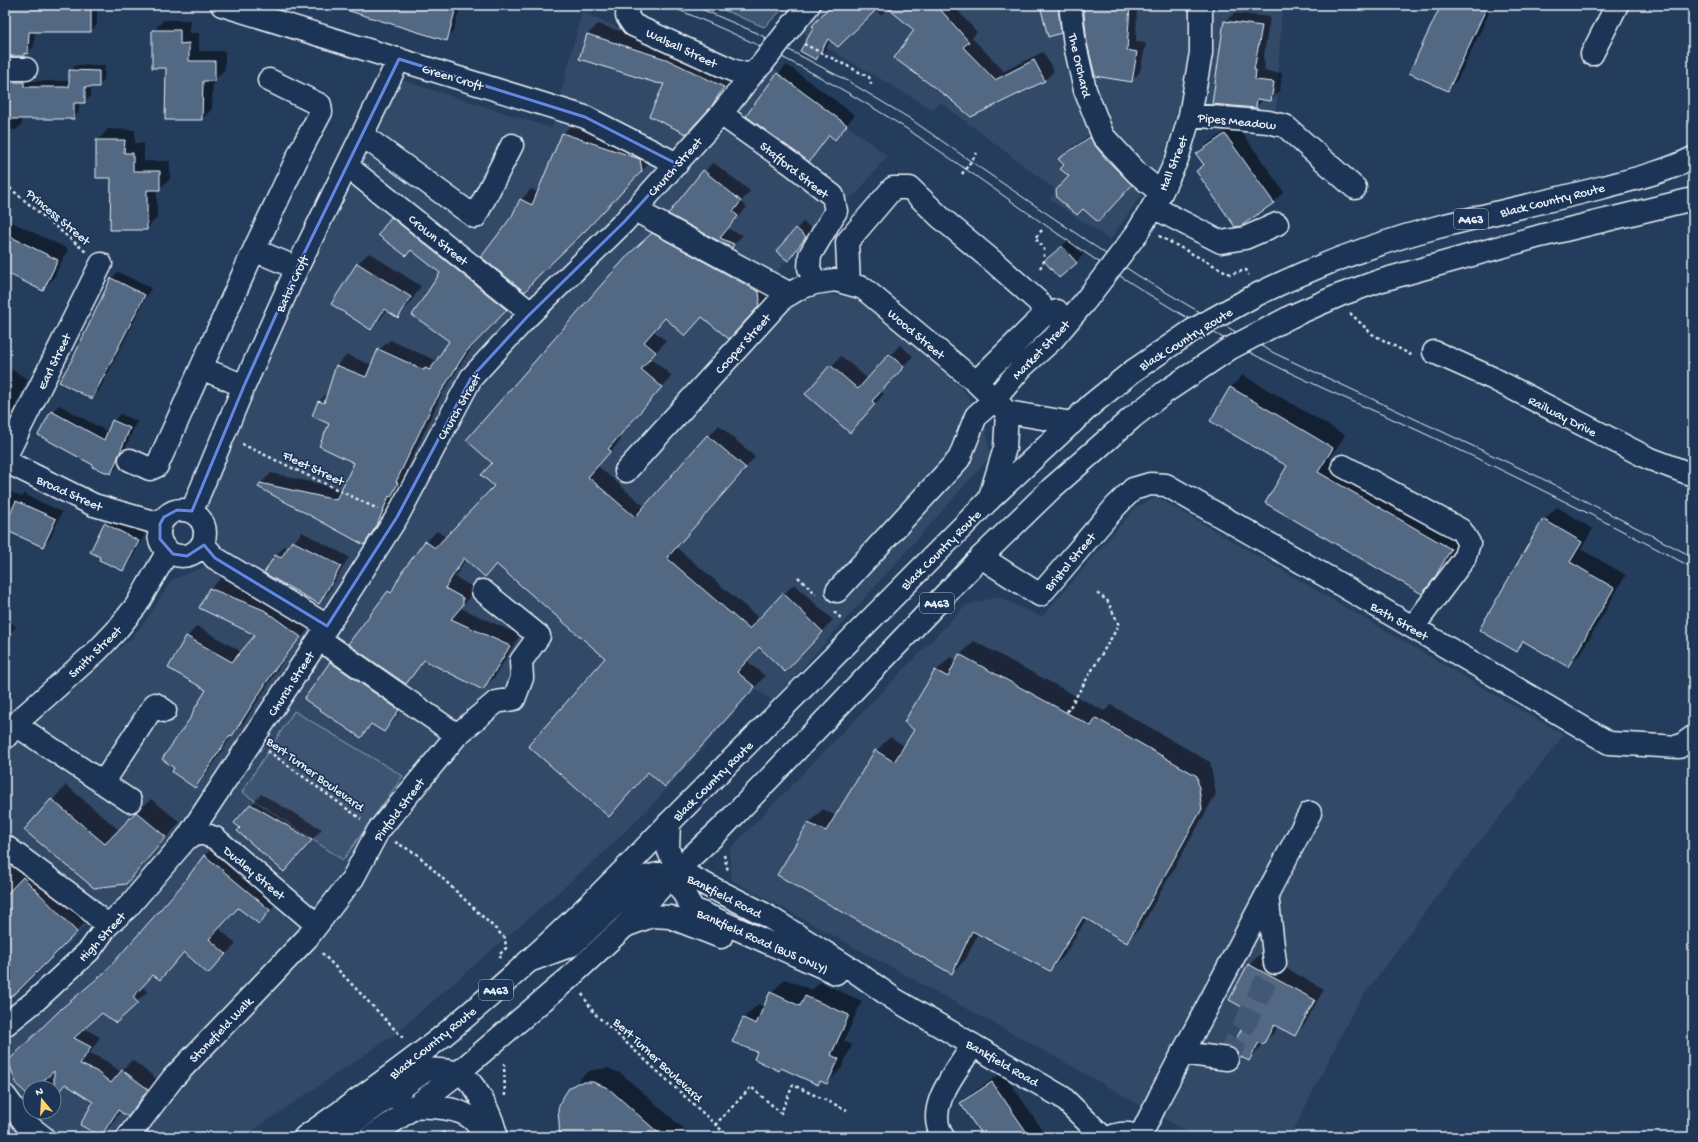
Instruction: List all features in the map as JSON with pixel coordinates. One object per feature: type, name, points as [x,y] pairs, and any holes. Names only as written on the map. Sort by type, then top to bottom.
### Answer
[{"type":"main road","name":"Green Croft","points":[[222,5],[585,117],[676,164]]},
{"type":"main road","name":"Church Street","points":[[187,838],[323,633],[396,517],[471,378],[531,313],[635,210],[721,114],[809,5]]},
{"type":"main road","name":"The Orchard","points":[[1070,5],[1075,45],[1085,90],[1103,136],[1137,173],[1157,200],[1221,242],[1245,238],[1278,224]]},
{"type":"main road","name":"Hall Street","points":[[1086,300],[1137,233],[1157,200],[1177,159],[1190,115],[1201,53],[1202,5]]},
{"type":"main road","points":[[1592,54],[1616,5]]},
{"type":"main road","name":"Walsall Street","points":[[628,10],[633,24],[732,70],[744,74],[757,69]]},
{"type":"main road","name":"Batch Croft","points":[[192,511],[244,386],[297,268],[399,59]]},
{"type":"main road","points":[[130,460],[150,469],[157,466],[254,250],[301,150],[321,112],[320,105],[269,80]]},
{"type":"main road","name":"Stafford Street","points":[[721,114],[793,165],[832,196],[836,211],[810,255],[809,268],[815,283]]},
{"type":"main road","name":"Pipes Meadow","points":[[1190,115],[1268,122],[1286,126],[1354,188]]},
{"type":"main road","points":[[362,135],[474,217],[512,145]]},
{"type":"main road","name":"Black Country Route","points":[[305,1137],[365,1104],[528,961],[636,858],[988,500],[1072,423],[1133,371],[1193,330],[1254,296],[1327,263],[1384,242],[1438,227],[1638,178],[1664,170],[1693,158]]},
{"type":"main road","name":"Crown Street","points":[[347,166],[531,313]]},
{"type":"main road","points":[[849,283],[847,242],[893,188],[910,188],[940,217],[1040,303],[1043,316]]},
{"type":"main road","name":"A463","points":[[372,1137],[416,1106],[458,1073],[569,978],[625,926],[677,870],[722,829],[981,557],[1052,488],[1133,417],[1165,392],[1229,349],[1292,316],[1340,295],[1379,281],[1540,236],[1693,199]]},
{"type":"main road","points":[[635,210],[790,294]]},
{"type":"main road","points":[[254,250],[297,268]]},
{"type":"main road","name":"Earl Street","points":[[5,460],[101,264]]},
{"type":"main road","name":"Wood Street","points":[[815,283],[835,280],[863,288],[976,382],[1001,405]]},
{"type":"main road","name":"Cooper Street","points":[[626,472],[784,298],[800,288],[815,283]]},
{"type":"main road","points":[[976,382],[1043,316],[1086,300]]},
{"type":"main road","name":"Market Street","points":[[837,591],[959,459],[976,416],[1001,405],[1022,367],[1053,339],[1086,300]]},
{"type":"main road","name":"Railway Drive","points":[[1434,352],[1492,378],[1648,458],[1693,475]]},
{"type":"main road","points":[[201,368],[244,386]]},
{"type":"main road","points":[[988,500],[1005,448],[1001,405],[1072,423]]},
{"type":"main road","name":"Broad Street","points":[[5,460],[94,504],[160,524]]},
{"type":"main road","points":[[1343,466],[1461,530],[1469,543],[1464,559],[1413,627]]},
{"type":"main road","name":"Bristol Street","points":[[981,557],[1040,595],[1116,506],[1134,489],[1150,484]]},
{"type":"main road","name":"Bath Street","points":[[1150,484],[1166,485],[1413,627],[1609,743],[1679,747],[1693,737]]},
{"type":"main road","points":[[185,509],[192,511],[198,516],[205,529],[203,544],[187,556],[180,556],[168,551],[163,546],[160,539],[160,524],[164,517],[177,510],[185,509]]},
{"type":"main road","points":[[203,544],[215,558],[323,633],[370,676],[457,735]]},
{"type":"main road","name":"Smith Street","points":[[10,732],[22,718],[98,650],[116,631],[136,606],[168,551]]},
{"type":"main road","name":"Pinfold Street","points":[[312,931],[353,878],[378,831],[457,735],[496,702],[514,698],[522,678],[521,661],[539,636],[483,591]]},
{"type":"main road","points":[[102,783],[155,704],[165,711]]},
{"type":"main road","points":[[10,732],[102,783],[130,801]]},
{"type":"main road","points":[[1111,1137],[1122,1133],[1131,1133],[1140,1137],[1182,1053],[1310,813]]},
{"type":"main road","name":"Bankfield Road (BUS ONLY)","points":[[669,823],[668,849],[677,870],[679,886],[693,909],[894,999]]},
{"type":"main road","name":"Dudley Street","points":[[187,838],[201,833],[215,838],[312,931]]},
{"type":"main road","name":"High Street","points":[[5,1025],[35,1001],[90,950],[107,926],[128,907],[187,838]]},
{"type":"main road","points":[[5,846],[85,905],[107,926]]},
{"type":"main road","points":[[528,961],[572,945],[645,877],[677,870]]},
{"type":"main road","points":[[1267,894],[1275,963]]},
{"type":"main road","name":"Bankfield Road","points":[[625,926],[652,916],[670,917],[708,931],[753,952],[894,999],[1062,1097],[1103,1137]]},
{"type":"main road","name":"Stonefield Walk","points":[[128,1137],[173,1078],[312,931]]},
{"type":"main road","points":[[943,1137],[939,1131],[936,1111],[940,1097],[973,1044]]},
{"type":"main road","points":[[1182,1053],[1227,1059]]},
{"type":"main road","points":[[313,1137],[353,1123],[365,1104],[427,1069],[458,1073],[471,1085],[495,1127],[496,1137]]},
{"type":"main road","points":[[5,1096],[25,1123],[42,1137]]},
{"type":"main road","points":[[365,1104],[378,1113],[416,1106],[440,1108],[467,1115],[475,1121],[486,1137]]},
{"type":"path","points":[[805,44],[869,77],[872,87]]},
{"type":"path","points":[[962,174],[977,153]]},
{"type":"path","name":"Princess Street","points":[[5,184],[101,264]]},
{"type":"path","points":[[1040,268],[1044,261],[1044,248],[1035,238],[1043,229]]},
{"type":"path","name":"Fleet Street","points":[[224,435],[396,517]]},
{"type":"path","points":[[1067,712],[1119,624],[1107,600],[1095,592]]},
{"type":"path","name":"Bert Turner Boulevard","points":[[253,740],[367,823]]},
{"type":"path","points":[[392,841],[417,854],[505,938],[506,948],[499,955]]},
{"type":"path","points":[[724,852],[728,873]]},
{"type":"path","points":[[312,931],[403,1038]]},
{"type":"path","name":"Bert Turner Boulevard","points":[[580,990],[594,1013],[728,1137]]},
{"type":"path","points":[[715,1125],[751,1087],[780,1113],[793,1085],[847,1110]]},
{"type":"highlighted area","points":[[399,59],[585,117],[677,164],[624,222],[527,317],[471,378],[397,517],[327,626],[215,558],[204,545],[187,556],[173,554],[160,539],[160,524],[164,517],[177,510],[192,511],[244,386],[297,268]]},
{"type":"shaded area","points":[[712,5],[787,5],[764,27]]},
{"type":"shaded area","points":[[820,5],[1282,5],[1276,114],[1201,107],[1178,107],[1160,168],[1110,240],[1050,199],[1056,190],[940,102],[932,109],[809,37],[800,30]]},
{"type":"shaded area","points":[[582,12],[753,86],[771,67],[887,156],[858,192],[822,215],[775,274],[797,297],[826,293],[859,300],[916,346],[962,389],[985,418],[990,457],[773,701],[755,689],[655,802],[601,855],[395,1034],[243,1137],[5,1137],[5,1025],[107,926],[5,827],[5,752],[8,746],[55,699],[132,638],[151,613],[171,580],[202,568],[215,558],[219,546],[204,511],[324,232],[401,80],[552,128]]},
{"type":"shaded area","points":[[1157,497],[1564,735],[1432,902],[1356,1006],[1290,1137],[1196,1137],[1077,1069],[732,880],[729,850],[966,605],[998,597],[1042,617],[1136,507]]},
{"type":"shaded area","points":[[294,711],[403,776],[343,860],[242,792]]},
{"type":"shaded area","points":[[5,854],[85,925],[77,936],[5,1002]]},
{"type":"building","points":[[5,5],[91,5],[91,32],[29,32],[28,54],[24,53],[24,56],[5,56]]},
{"type":"building","points":[[347,5],[433,5],[455,11],[447,41],[346,10]]},
{"type":"building","points":[[831,5],[881,5],[838,47],[828,39],[816,60],[800,51],[814,27],[812,26]]},
{"type":"building","points":[[884,5],[931,5],[939,8],[969,42],[963,47],[995,80],[1034,60],[1045,81],[971,117],[953,101],[894,58],[914,30]]},
{"type":"building","points":[[1040,5],[1058,5],[1061,33],[1048,37]]},
{"type":"building","points":[[1083,5],[1130,5],[1127,50],[1137,52],[1132,82],[1095,76],[1087,43]]},
{"type":"building","points":[[1441,5],[1477,5],[1486,9],[1448,91],[1409,73]]},
{"type":"building","points":[[1224,21],[1262,26],[1254,70],[1256,70],[1255,80],[1274,82],[1271,101],[1257,99],[1256,108],[1212,104]]},
{"type":"building","points":[[152,30],[180,30],[180,44],[189,43],[189,61],[215,61],[215,81],[203,81],[202,120],[165,120],[166,68],[152,68]]},
{"type":"building","points":[[587,34],[666,59],[724,87],[711,107],[686,134],[649,116],[664,84],[656,83],[579,59]]},
{"type":"building","points":[[69,70],[99,71],[99,87],[85,87],[85,103],[74,103],[74,119],[5,119],[5,82],[24,82],[24,87],[69,87]]},
{"type":"building","points":[[777,73],[847,125],[835,140],[829,135],[809,162],[746,116]]},
{"type":"building","points":[[562,133],[640,159],[642,171],[585,231],[535,279],[525,292],[481,257],[512,216],[520,199],[532,205]]},
{"type":"building","points":[[1225,134],[1274,203],[1241,226],[1235,227],[1196,171],[1204,165],[1196,154]]},
{"type":"building","points":[[1090,137],[1106,159],[1132,185],[1098,222],[1083,209],[1077,215],[1057,198],[1056,190],[1069,176],[1060,169],[1064,165],[1058,159]]},
{"type":"building","points":[[96,140],[125,140],[124,153],[133,153],[133,171],[160,171],[160,190],[147,190],[147,230],[110,230],[111,178],[96,178]]},
{"type":"building","points":[[703,170],[741,201],[733,212],[738,216],[720,238],[734,244],[732,248],[668,214]]},
{"type":"building","points":[[391,217],[507,310],[466,352],[432,406],[396,482],[398,483],[391,497],[389,496],[377,525],[364,545],[258,487],[260,483],[336,500],[354,463],[319,446],[329,424],[312,416],[318,401],[324,403],[336,365],[366,377],[378,349],[424,370],[425,368],[430,370],[449,341],[412,315],[440,273],[411,250],[406,256],[378,235]]},
{"type":"building","points":[[796,228],[806,237],[788,261],[776,251]]},
{"type":"building","points":[[652,233],[759,292],[760,300],[758,307],[729,339],[702,317],[685,336],[665,318],[644,342],[656,352],[641,369],[662,387],[608,449],[611,451],[588,477],[635,517],[707,435],[746,468],[667,558],[749,629],[783,593],[823,632],[785,672],[759,647],[737,672],[755,687],[665,787],[648,772],[609,817],[528,746],[605,658],[496,564],[485,577],[464,558],[445,588],[463,598],[463,605],[451,619],[510,646],[483,690],[424,660],[406,684],[348,644],[388,591],[391,593],[402,572],[425,541],[435,548],[494,486],[481,475],[492,463],[466,440],[629,254]]},
{"type":"building","points":[[5,234],[58,260],[43,291],[5,272]]},
{"type":"building","points":[[1062,246],[1077,263],[1059,278],[1044,261]]},
{"type":"building","points":[[357,263],[411,297],[398,318],[384,309],[371,330],[331,304]]},
{"type":"building","points":[[111,278],[145,295],[92,399],[59,382],[74,356]]},
{"type":"building","points":[[889,354],[904,367],[872,401],[875,404],[850,433],[805,394],[830,365],[858,389]]},
{"type":"building","points":[[1230,387],[1333,448],[1318,472],[1451,549],[1434,579],[1422,594],[1265,503],[1287,466],[1210,421]]},
{"type":"building","points":[[51,411],[104,440],[112,420],[130,428],[111,474],[92,467],[93,465],[38,435]]},
{"type":"building","points":[[16,501],[56,519],[43,547],[5,530],[5,525]]},
{"type":"building","points":[[1543,519],[1582,542],[1570,562],[1614,588],[1568,667],[1523,641],[1517,652],[1479,630]]},
{"type":"building","points":[[104,523],[139,541],[123,571],[99,560],[100,557],[90,552]]},
{"type":"building","points":[[292,541],[341,566],[319,604],[264,573],[275,555],[281,558]]},
{"type":"building","points":[[209,588],[264,610],[301,637],[275,669],[232,736],[230,735],[195,788],[172,772],[174,768],[162,759],[193,714],[192,713],[206,690],[168,668],[186,636],[232,662],[255,635],[199,608]]},
{"type":"building","points":[[959,654],[1091,726],[1096,718],[1197,776],[1202,809],[1127,943],[1083,917],[1050,971],[972,931],[952,974],[777,875],[808,823],[826,831],[875,750],[894,762],[914,730],[904,722],[935,670],[948,677]]},
{"type":"building","points":[[330,662],[399,710],[384,732],[371,724],[361,738],[304,699]]},
{"type":"building","points":[[51,799],[105,844],[136,812],[166,837],[126,884],[94,888],[24,830]]},
{"type":"building","points":[[250,804],[312,840],[284,872],[237,831],[240,828],[234,823]]},
{"type":"building","points":[[204,855],[270,910],[259,924],[238,908],[209,939],[226,954],[208,974],[184,952],[160,980],[153,975],[133,997],[138,1003],[116,1023],[102,1013],[74,1038],[91,1047],[80,1064],[96,1071],[111,1083],[122,1070],[148,1089],[128,1117],[118,1110],[101,1136],[80,1125],[93,1102],[65,1084],[62,1088],[62,1080],[54,1080],[54,1071],[44,1080],[22,1080],[22,1090],[17,1085],[8,1061],[62,1008],[105,972],[182,885]]},
{"type":"building","points":[[23,877],[77,932],[17,992],[5,1000],[5,896]]},
{"type":"building","points":[[1248,964],[1315,1000],[1295,1036],[1274,1025],[1263,1045],[1259,1042],[1249,1061],[1239,1056],[1235,1049],[1231,1048],[1251,1012],[1229,1000]]},
{"type":"building","points":[[770,992],[800,1006],[805,996],[849,1015],[831,1055],[839,1059],[827,1084],[820,1081],[818,1085],[781,1068],[779,1071],[754,1059],[757,1052],[732,1042],[743,1018],[756,1024]]},
{"type":"building","points":[[593,1082],[608,1088],[663,1137],[560,1137],[558,1109],[560,1102],[569,1088],[577,1083]]},
{"type":"building","points":[[992,1082],[1030,1137],[983,1137],[960,1103]]},
{"type":"tunnel","points":[[1227,1059],[1275,963]]},
{"type":"tram line","points":[[666,5],[728,31],[790,61],[878,111],[941,152],[1111,270],[1181,314],[1237,346],[1310,382],[1454,447],[1591,515],[1693,568]]},
{"type":"tram line","points":[[692,5],[757,33],[846,80],[909,118],[1137,275],[1274,353],[1539,477],[1693,557]]}]
